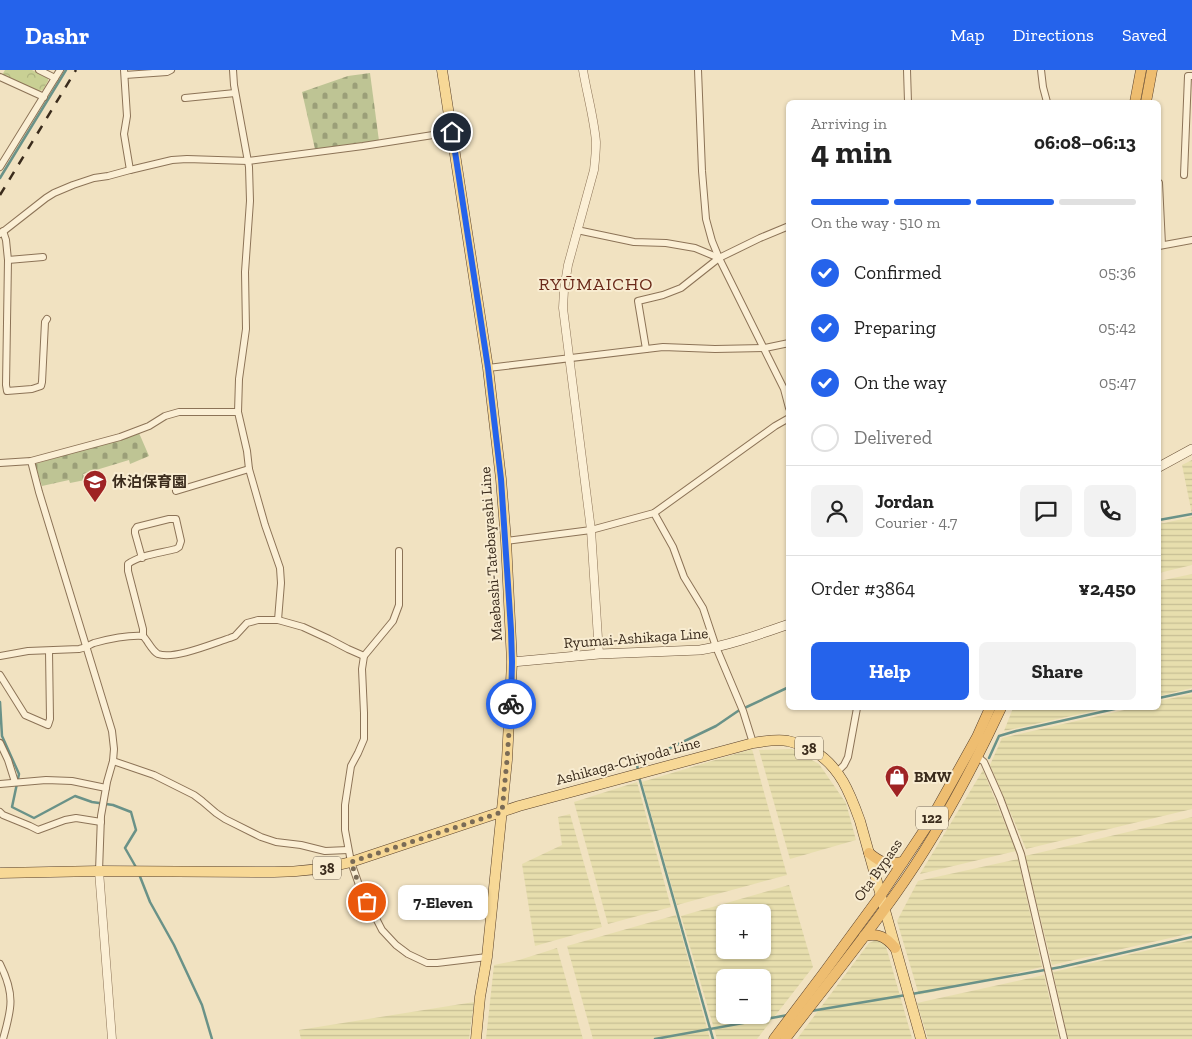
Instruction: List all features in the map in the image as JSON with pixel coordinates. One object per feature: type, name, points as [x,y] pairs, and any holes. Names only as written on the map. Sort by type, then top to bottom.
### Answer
[{"type":"highway","points":[[1135,100],[1141,70]]},
{"type":"highway","points":[[1146,100],[1152,70]]},
{"type":"highway","name":"Ota Bypass","points":[[774,1039],[824,974],[929,823],[977,738],[989,710]]},
{"type":"highway","name":"Ota Bypass","points":[[785,1039],[885,909],[918,860],[978,757],[1000,710]]},
{"type":"highway","points":[[869,853],[884,863],[902,862]]},
{"type":"highway","points":[[864,936],[881,936],[895,948]]},
{"type":"main road","name":"Maebashi-Tatebayashi Line","points":[[442,70],[488,368],[501,479],[512,662],[508,748],[502,812],[487,957],[480,996],[476,1039]]},
{"type":"main road","points":[[1161,466],[1192,449]]},
{"type":"main road","name":"Ryumai-Ashikaga Line","points":[[512,662],[599,654],[686,651],[716,647],[786,625]]},
{"type":"main road","name":"Ashikaga-Chiyoda Line","points":[[99,871],[294,872],[323,869],[351,862],[568,792],[753,743],[789,741],[806,747],[824,758],[838,771],[851,796],[860,821],[921,1039]]},
{"type":"main road","name":"38","points":[[0,873],[99,871]]},
{"type":"street","points":[[39,70],[54,78]]},
{"type":"street","points":[[0,166],[60,70]]},
{"type":"street","points":[[130,170],[124,134],[128,116],[124,72],[168,72],[172,70]]},
{"type":"street","points":[[233,70],[235,94],[248,161],[250,201],[245,272],[246,329],[239,379],[238,412],[249,469],[280,568],[282,583],[278,620]]},
{"type":"street","points":[[583,70],[594,126],[596,154],[594,170],[568,265],[563,308],[592,530],[599,654]]},
{"type":"street","points":[[698,70],[706,219],[719,258],[765,348],[786,397]]},
{"type":"street","points":[[907,70],[908,100]]},
{"type":"street","points":[[1041,70],[1046,100]]},
{"type":"street","points":[[1184,176],[1188,76],[1192,76]]},
{"type":"street","points":[[0,77],[44,97]]},
{"type":"street","points":[[185,98],[235,94]]},
{"type":"street","points":[[47,319],[45,322],[41,386],[32,389],[7,391],[8,260],[6,240],[2,232],[54,193],[73,185],[172,160],[248,161],[452,132]]},
{"type":"street","points":[[646,349],[638,300],[662,295],[681,288],[719,258],[786,227]]},
{"type":"street","points":[[577,230],[634,242],[666,243],[695,248],[719,258]]},
{"type":"street","points":[[1161,246],[1192,240]]},
{"type":"street","points":[[8,260],[43,257]]},
{"type":"street","points":[[488,368],[663,346],[715,349],[765,348],[786,344]]},
{"type":"street","points":[[0,462],[31,461],[120,437],[149,426],[170,414],[179,412],[238,412]]},
{"type":"street","points":[[506,541],[592,530],[654,513],[786,420]]},
{"type":"street","points":[[31,461],[112,731],[113,761],[106,788],[101,822],[99,871],[112,1039]]},
{"type":"street","points":[[176,491],[249,469]]},
{"type":"street","points":[[654,513],[673,547],[684,577],[704,608],[716,647],[744,711],[753,743]]},
{"type":"street","points":[[142,558],[135,533],[137,527],[176,519],[182,541],[180,547],[176,549],[142,558],[136,559],[128,564],[143,636],[152,648],[160,654],[178,654],[230,638],[235,636],[247,622],[278,620],[303,628],[364,656]]},
{"type":"street","points":[[400,551],[399,605],[393,621],[364,656],[362,669],[364,738],[351,766],[345,805],[345,830],[348,850],[359,885],[382,930],[396,945],[408,954],[427,963],[487,957]]},
{"type":"street","points":[[0,656],[28,651],[79,649],[86,648],[92,644],[132,635],[143,636]]},
{"type":"street","points":[[0,675],[25,714],[48,725],[50,719],[49,651]]},
{"type":"street","points":[[838,771],[848,757],[856,710]]},
{"type":"street","points":[[0,743],[15,782]]},
{"type":"street","points":[[978,757],[984,762],[1022,854],[1064,1039]]},
{"type":"street","points":[[113,761],[154,776],[194,795],[220,816],[261,837],[276,842],[324,851],[348,850]]},
{"type":"street","points":[[0,784],[46,780],[72,781],[106,788]]},
{"type":"street","points":[[0,812],[38,830],[76,818],[101,822]]},
{"type":"street","points":[[1,967],[9,983],[11,994],[8,1022],[3,1039]]},
{"type":"shaded area","points":[[1192,460],[1192,514],[1182,465]]},
{"type":"shaded area","points":[[1192,517],[1192,565],[1161,573],[1161,524]]},
{"type":"shaded area","points":[[1192,574],[1192,688],[1161,696],[1161,581]]},
{"type":"shaded area","points":[[1192,694],[1192,809],[1026,849],[990,765],[1002,738],[1124,710],[1161,710],[1161,701]]},
{"type":"shaded area","points":[[1012,710],[1098,710],[1004,731]]},
{"type":"shaded area","points":[[752,749],[787,875],[677,905],[642,782]]},
{"type":"shaded area","points":[[792,749],[819,764],[846,803],[856,840],[790,859],[759,750]]},
{"type":"shaded area","points":[[983,770],[1016,851],[920,874]]},
{"type":"shaded area","points":[[637,782],[671,907],[608,924],[574,802]]},
{"type":"shaded area","points":[[570,814],[602,927],[535,946],[522,864],[562,845],[558,817]]},
{"type":"shaded area","points":[[1192,817],[1192,933],[1052,965],[1025,856]]},
{"type":"shaded area","points":[[1018,859],[1042,967],[919,995],[897,921],[918,881]]},
{"type":"shaded area","points":[[789,885],[813,967],[771,1021],[771,969],[716,969],[716,1024],[769,1024],[757,1039],[717,1039],[681,916],[716,906],[716,959],[771,959],[771,904],[723,904]]},
{"type":"shaded area","points":[[676,915],[710,1039],[593,1039],[567,946]]},
{"type":"shaded area","points":[[876,940],[885,943],[912,1038],[797,1039],[869,943]]},
{"type":"shaded area","points":[[1192,940],[1192,1039],[1068,1039],[1053,972]]},
{"type":"shaded area","points":[[557,948],[583,1039],[486,1039],[494,965],[519,960]]},
{"type":"shaded area","points":[[1044,975],[1059,1039],[928,1039],[917,1003]]},
{"type":"shaded area","points":[[474,1002],[469,1039],[301,1039],[299,1030]]},
{"type":"green space","points":[[5,70],[32,70],[48,78],[48,81],[43,90],[39,91],[2,75]]},
{"type":"green space","points":[[370,73],[379,141],[315,149],[302,92],[348,76]]},
{"type":"green space","points":[[139,433],[149,456],[130,464],[129,460],[83,474],[85,480],[70,483],[69,480],[42,486],[35,464]]},
{"type":"waterway","points":[[0,178],[66,70]]},
{"type":"waterway","points":[[1161,520],[1192,514]]},
{"type":"waterway","points":[[638,771],[637,764],[716,726],[738,711],[786,688]]},
{"type":"waterway","points":[[1161,698],[1192,691]]},
{"type":"waterway","points":[[0,702],[2,736],[19,774],[12,807],[34,818],[75,796],[92,802],[113,805],[131,812],[136,830],[125,848],[137,869]]},
{"type":"waterway","points":[[989,758],[999,736],[1110,710]]},
{"type":"waterway","points":[[639,777],[713,1039]]},
{"type":"waterway","points":[[139,874],[150,902],[174,945],[202,1005],[212,1039]]},
{"type":"waterway","points":[[912,994],[1061,967],[1192,937]]},
{"type":"waterway","points":[[811,1011],[906,995]]},
{"type":"waterway","points":[[655,1039],[788,1015]]},
{"type":"railway","points":[[0,195],[76,70]]},
{"type":"way so far","points":[[367,902],[351,862],[502,812],[511,704]]},
{"type":"place","name":"休泊保育園","points":[[95,503]]},
{"type":"place","name":"BMW","points":[[897,798]]},
{"type":"place","name":"7-Eleven","points":[[367,902]]},
{"type":"district","name":"RYŪMAICHO","points":[[596,284]]},
{"type":"route","points":[[452,132],[488,368],[501,479],[511,630],[511,704]]}]
